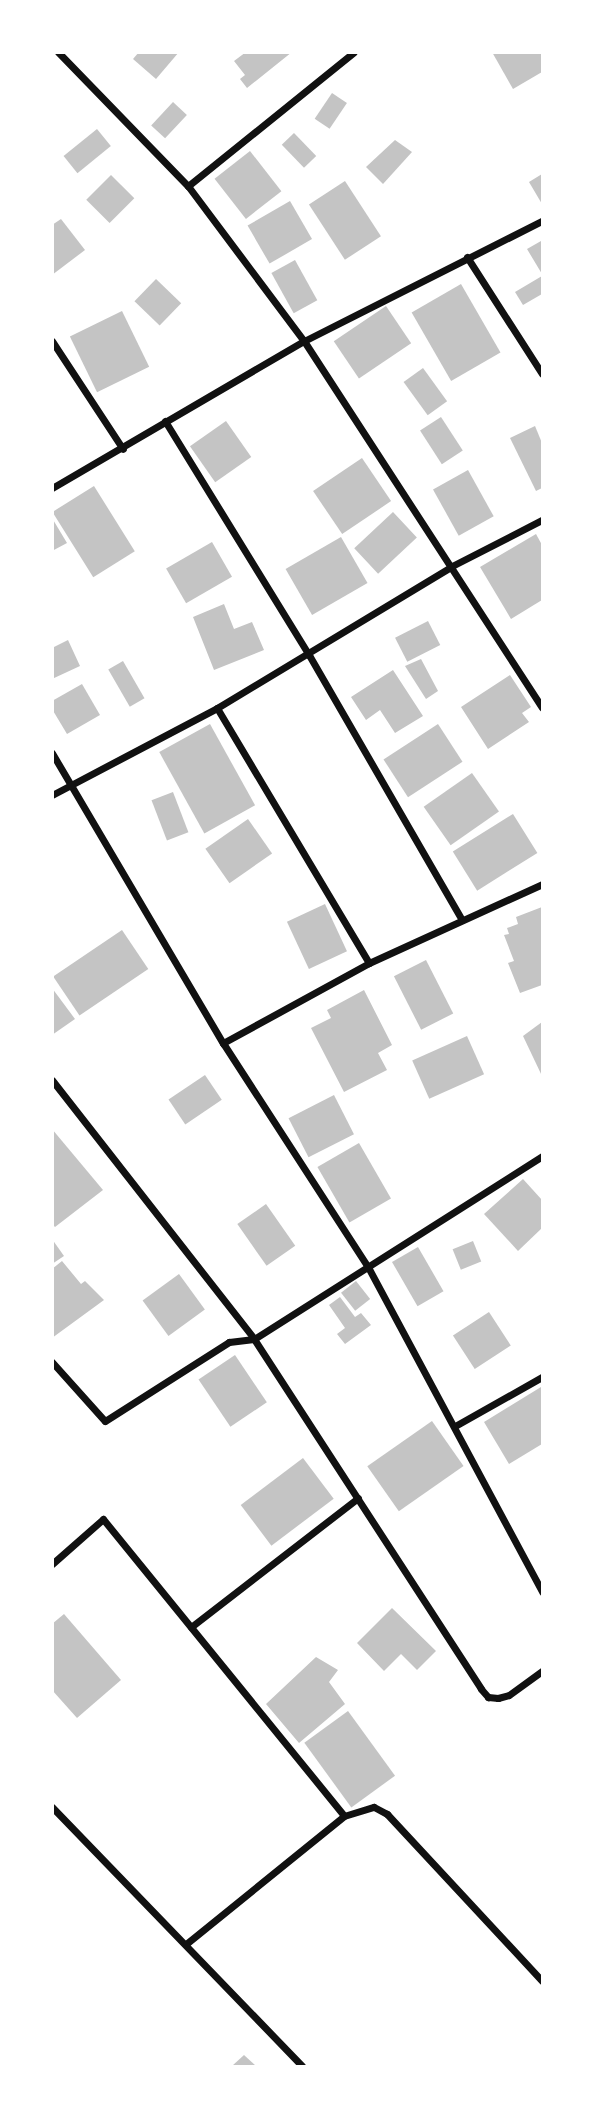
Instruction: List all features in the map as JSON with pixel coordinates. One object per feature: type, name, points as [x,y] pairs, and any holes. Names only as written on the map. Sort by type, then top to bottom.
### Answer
[{"type":"street","points":[[58,52],[188,186],[304,341],[542,708]]},
{"type":"street","points":[[188,186],[354,52]]},
{"type":"street","points":[[52,488],[304,341],[542,221]]},
{"type":"street","points":[[467,257],[542,374]]},
{"type":"street","points":[[52,341],[123,449]]},
{"type":"street","points":[[165,421],[309,655],[462,920]]},
{"type":"street","points":[[52,795],[217,708],[309,655],[452,566],[542,520]]},
{"type":"street","points":[[217,708],[369,963]]},
{"type":"street","points":[[52,753],[223,1043],[368,1267],[542,1592]]},
{"type":"street","points":[[223,1043],[369,963],[542,884]]},
{"type":"street","points":[[52,1080],[254,1339],[488,1697],[509,1695],[542,1671]]},
{"type":"street","points":[[52,1362],[106,1421],[229,1342],[254,1339],[542,1156]]},
{"type":"street","points":[[455,1426],[542,1377]]},
{"type":"street","points":[[191,1628],[358,1498]]},
{"type":"street","points":[[52,1564],[103,1519],[344,1816]]},
{"type":"street","points":[[52,1807],[302,2067]]},
{"type":"street","points":[[186,1944],[344,1816],[374,1807],[387,1814],[542,1981]]},
{"type":"building","points":[[139,52],[179,52],[156,79],[133,59]]},
{"type":"building","points":[[246,52],[292,52],[247,88],[240,79],[245,75],[234,61]]},
{"type":"building","points":[[492,52],[542,52],[542,72],[513,89]]},
{"type":"building","points":[[332,93],[347,103],[330,129],[315,119]]},
{"type":"building","points":[[173,102],[187,115],[165,138],[151,125]]},
{"type":"building","points":[[97,129],[111,146],[77,173],[64,156]]},
{"type":"building","points":[[294,133],[316,156],[304,168],[282,145]]},
{"type":"building","points":[[395,140],[412,152],[383,184],[366,167]]},
{"type":"building","points":[[250,151],[281,191],[246,219],[215,179]]},
{"type":"building","points":[[542,174],[542,204],[529,182]]},
{"type":"building","points":[[111,175],[134,198],[110,223],[86,200]]},
{"type":"building","points":[[345,181],[381,236],[345,260],[309,204]]},
{"type":"building","points":[[290,201],[312,239],[270,264],[248,226]]},
{"type":"building","points":[[61,219],[85,250],[52,275],[52,225]]},
{"type":"building","points":[[541,241],[542,243],[542,274],[527,249]]},
{"type":"building","points":[[295,260],[317,300],[294,313],[271,273]]},
{"type":"building","points":[[542,276],[542,294],[523,305],[515,292]]},
{"type":"building","points":[[156,279],[181,303],[160,326],[134,301]]},
{"type":"building","points":[[461,284],[500,352],[451,381],[412,312]]},
{"type":"building","points":[[386,306],[411,343],[359,379],[334,341]]},
{"type":"building","points":[[122,311],[149,367],[97,392],[70,336]]},
{"type":"building","points":[[423,368],[447,401],[428,415],[404,382]]},
{"type":"building","points":[[441,417],[463,451],[442,464],[420,431]]},
{"type":"building","points":[[226,421],[251,457],[215,482],[190,446]]},
{"type":"building","points":[[535,426],[542,443],[542,488],[536,491],[510,438]]},
{"type":"building","points":[[362,458],[391,501],[342,534],[313,491]]},
{"type":"building","points":[[468,470],[494,516],[459,536],[433,489]]},
{"type":"building","points":[[94,486],[135,551],[93,577],[52,512]]},
{"type":"building","points":[[393,512],[417,538],[378,574],[354,548]]},
{"type":"building","points":[[52,518],[67,543],[52,551]]},
{"type":"building","points":[[536,534],[542,545],[542,600],[511,619],[480,567]]},
{"type":"building","points":[[341,537],[368,583],[312,615],[286,569]]},
{"type":"building","points":[[212,542],[232,577],[186,603],[166,568]]},
{"type":"building","points":[[224,604],[234,629],[252,622],[264,650],[214,670],[193,617]]},
{"type":"building","points":[[428,621],[440,645],[407,662],[395,638]]},
{"type":"building","points":[[68,640],[80,666],[52,679],[52,648]]},
{"type":"building","points":[[421,659],[438,691],[426,699],[405,666]]},
{"type":"building","points":[[123,661],[144,698],[130,707],[108,670]]},
{"type":"building","points":[[393,670],[423,716],[395,733],[380,710],[366,720],[351,697]]},
{"type":"building","points":[[510,675],[531,707],[522,713],[529,722],[488,749],[461,707]]},
{"type":"building","points":[[82,684],[100,715],[67,734],[52,709],[52,701]]},
{"type":"building","points":[[210,724],[255,805],[204,833],[159,752]]},
{"type":"building","points":[[438,724],[463,762],[408,797],[383,759]]},
{"type":"building","points":[[472,773],[499,812],[451,845],[424,807]]},
{"type":"building","points":[[173,792],[188,832],[167,840],[152,800]]},
{"type":"building","points":[[513,814],[537,853],[477,891],[453,852]]},
{"type":"building","points":[[248,819],[272,853],[229,883],[205,849]]},
{"type":"building","points":[[325,904],[347,951],[309,969],[287,922]]},
{"type":"building","points":[[542,907],[542,985],[520,993],[508,963],[514,961],[504,935],[509,934],[507,928],[518,924],[516,917]]},
{"type":"building","points":[[122,930],[148,969],[79,1015],[53,976]]},
{"type":"building","points":[[426,960],[453,1013],[421,1030],[394,976]]},
{"type":"building","points":[[52,988],[75,1019],[52,1035]]},
{"type":"building","points":[[364,990],[392,1045],[378,1053],[387,1070],[344,1092],[311,1028],[331,1018],[327,1010]]},
{"type":"building","points":[[542,1022],[542,1076],[523,1036]]},
{"type":"building","points":[[467,1036],[484,1074],[429,1099],[412,1060]]},
{"type":"building","points":[[205,1075],[222,1100],[185,1124],[169,1100]]},
{"type":"building","points":[[334,1095],[354,1134],[309,1157],[289,1118]]},
{"type":"building","points":[[52,1129],[103,1190],[55,1227],[52,1224]]},
{"type":"building","points":[[359,1143],[391,1198],[349,1222],[317,1167]]},
{"type":"building","points":[[523,1179],[542,1200],[542,1228],[518,1251],[484,1214]]},
{"type":"building","points":[[266,1204],[295,1246],[267,1266],[237,1224]]},
{"type":"building","points":[[52,1239],[64,1256],[52,1264]]},
{"type":"building","points":[[473,1241],[481,1261],[461,1270],[453,1249]]},
{"type":"building","points":[[418,1247],[444,1291],[418,1306],[392,1262]]},
{"type":"building","points":[[62,1261],[81,1284],[85,1281],[104,1300],[52,1338],[52,1269]]},
{"type":"building","points":[[179,1274],[205,1310],[168,1336],[143,1300]]},
{"type":"building","points":[[356,1281],[370,1299],[355,1311],[341,1293]]},
{"type":"building","points":[[340,1297],[355,1317],[361,1313],[371,1325],[345,1344],[337,1334],[345,1328],[329,1305]]},
{"type":"building","points":[[489,1312],[511,1346],[475,1369],[453,1335]]},
{"type":"building","points":[[235,1355],[267,1402],[230,1427],[199,1380]]},
{"type":"building","points":[[541,1387],[542,1444],[509,1464],[484,1422]]},
{"type":"building","points":[[432,1421],[464,1466],[399,1511],[367,1466]]},
{"type":"building","points":[[303,1458],[334,1499],[271,1546],[241,1505]]},
{"type":"building","points":[[392,1608],[436,1651],[417,1670],[401,1654],[384,1671],[357,1643]]},
{"type":"building","points":[[64,1614],[121,1680],[77,1718],[52,1690],[52,1624]]},
{"type":"building","points":[[316,1657],[338,1670],[329,1682],[345,1704],[299,1743],[266,1704]]},
{"type":"building","points":[[348,1711],[395,1776],[351,1807],[304,1743]]},
{"type":"building","points":[[244,2055],[256,2066],[232,2066]]}]
